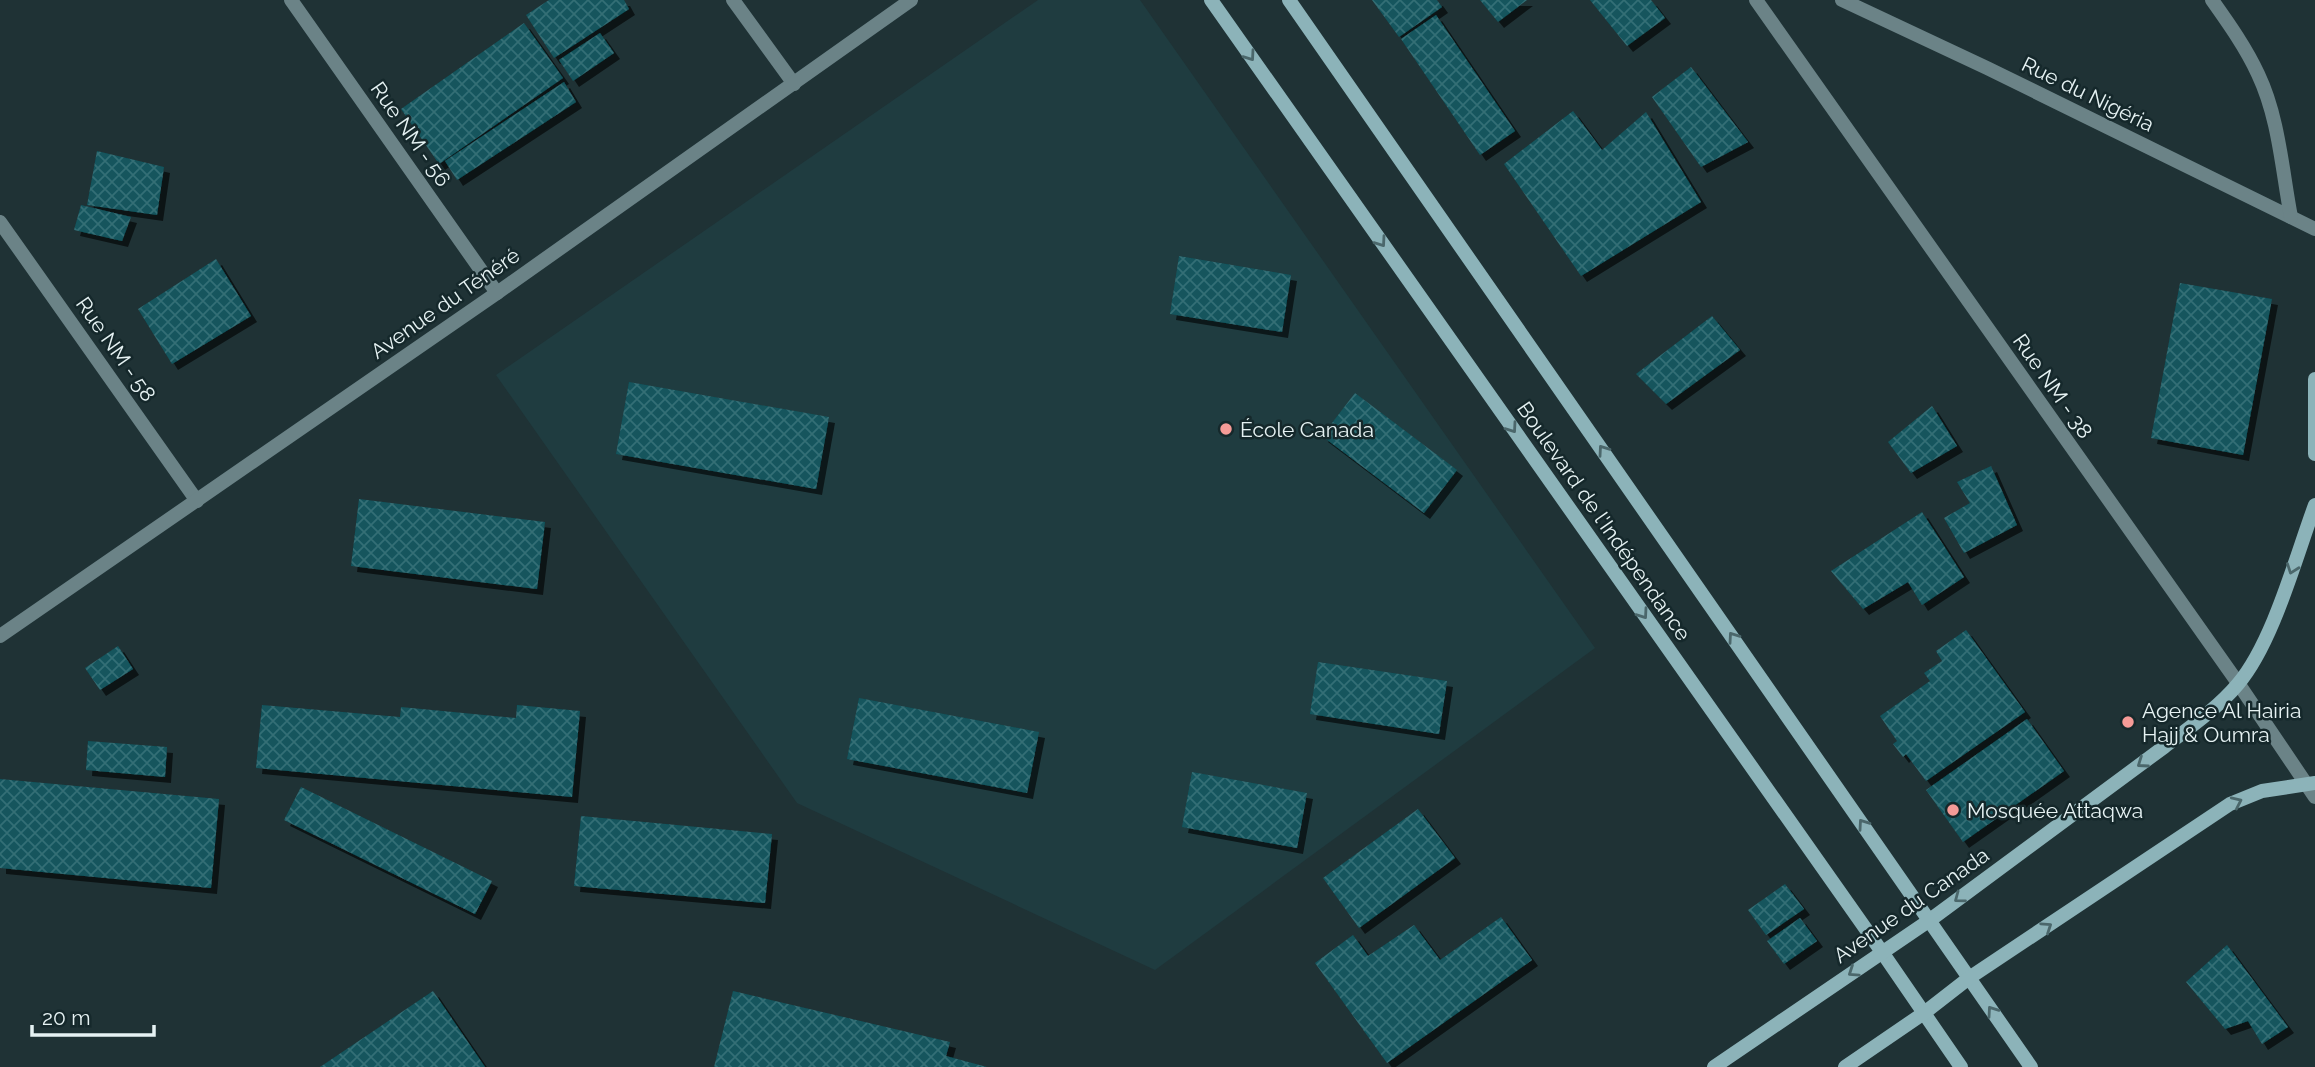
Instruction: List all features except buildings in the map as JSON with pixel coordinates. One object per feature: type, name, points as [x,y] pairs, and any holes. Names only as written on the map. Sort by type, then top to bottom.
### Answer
[{"type":"main road","name":"Boulevard de l'Indépendance","points":[[1211,0],[1961,1067]]},
{"type":"main road","name":"Boulevard de l'Indépendance","points":[[1289,0],[2031,1067]]},
{"type":"main road","points":[[2315,379],[2315,454]]},
{"type":"main road","name":"Avenue du Canada","points":[[1714,1067],[1930,920],[2196,723],[2238,683],[2265,639],[2315,505]]},
{"type":"main road","points":[[1846,1067],[1969,978],[2230,804],[2262,791],[2310,783]]},
{"type":"street","name":"Rue NM - 56","points":[[291,0],[497,293]]},
{"type":"street","points":[[733,0],[794,84]]},
{"type":"street","name":"Avenue du Ténéré","points":[[0,636],[497,293],[911,0]]},
{"type":"street","name":"Rue NM - 38","points":[[1756,0],[2310,783],[2315,797]]},
{"type":"street","name":"Rue du Nigéria","points":[[1842,0],[2315,229]]},
{"type":"street","points":[[2213,0],[2243,44],[2259,76],[2273,116],[2291,217]]},
{"type":"street","name":"Rue NM - 58","points":[[0,222],[197,500]]},
{"type":"shaded area","points":[[1038,0],[1140,0],[1595,648],[1155,970],[797,803],[496,375]]},
{"type":"place","name":"École Canada","points":[[1226,429]]},
{"type":"place","name":"Agence Al Hairia Hajj & Oumra","points":[[2128,722]]},
{"type":"place","name":"Mosquée Attaqwa","points":[[1953,810]]}]
